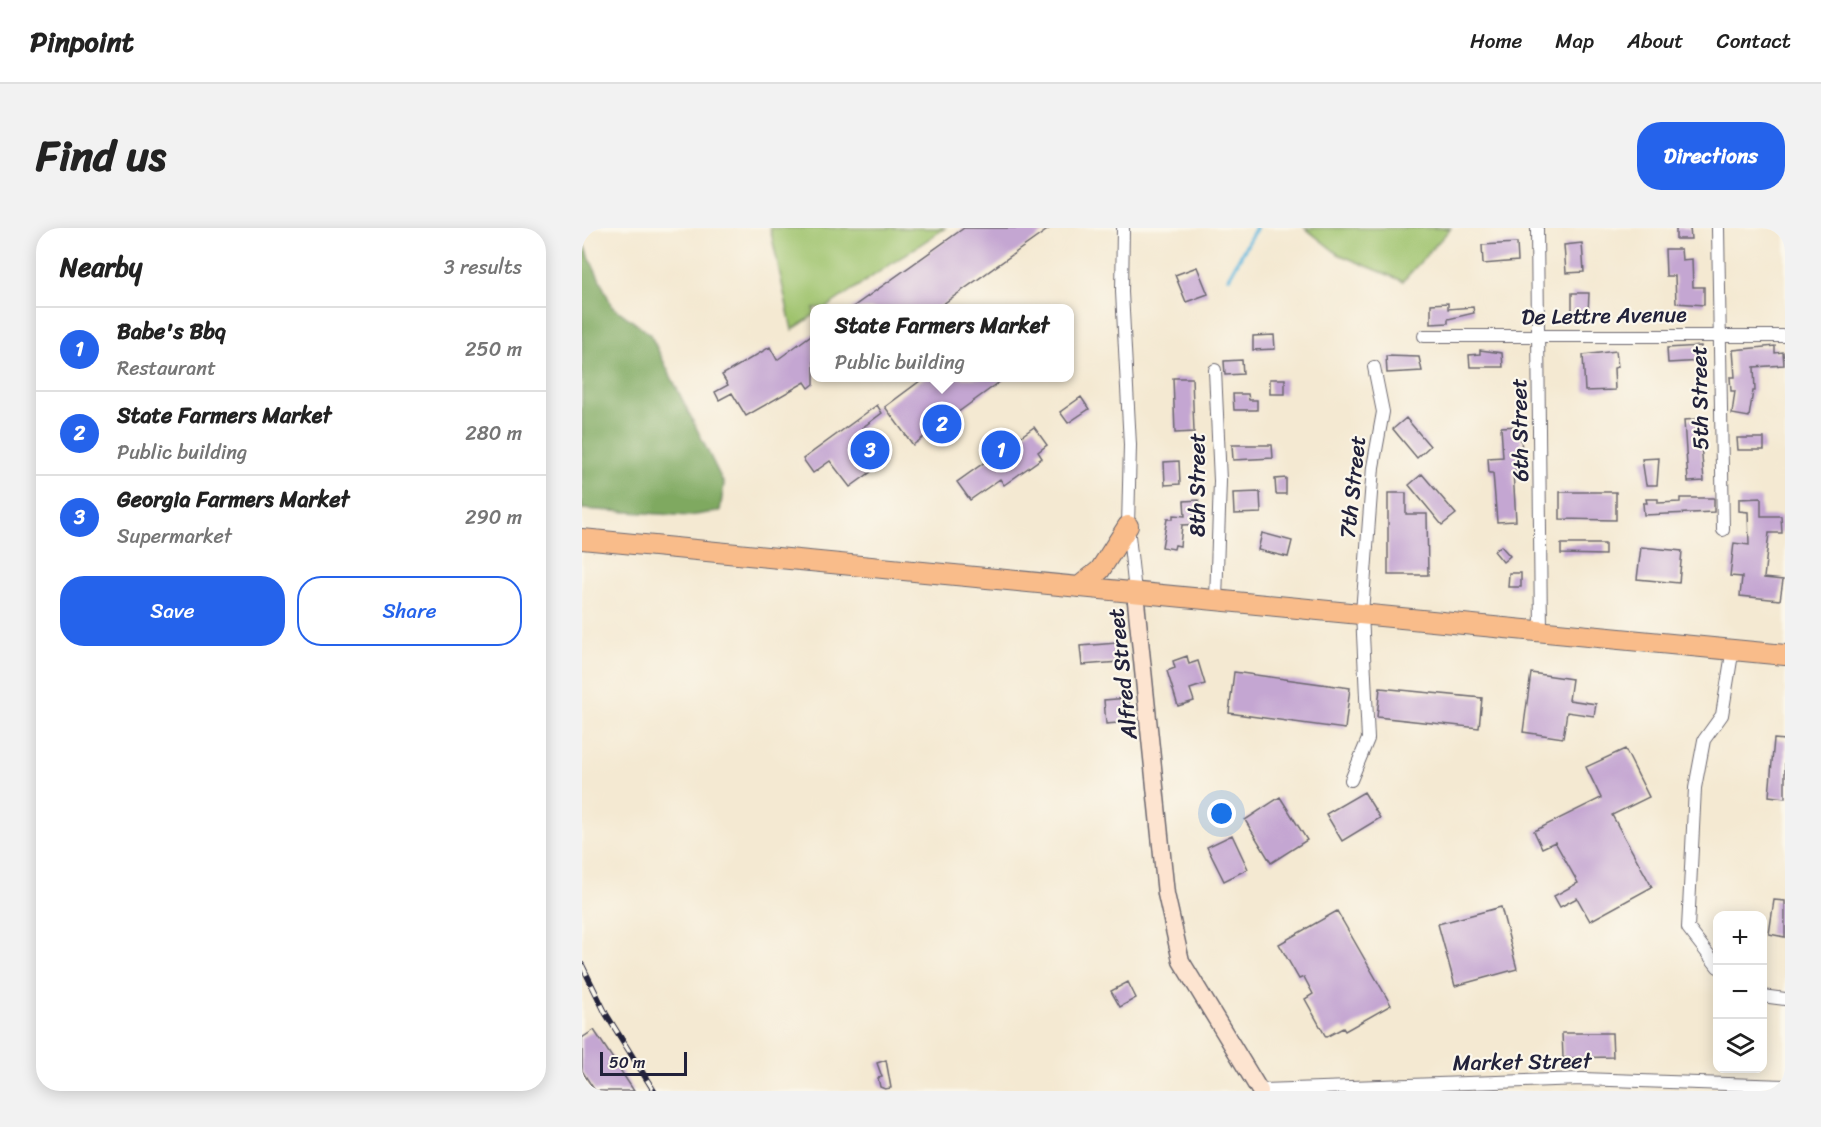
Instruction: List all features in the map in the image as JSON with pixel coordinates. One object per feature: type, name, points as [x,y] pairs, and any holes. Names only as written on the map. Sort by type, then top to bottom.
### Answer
[{"type":"main road","points":[[1080,586],[1100,570],[1128,526]]},
{"type":"main road","points":[[582,539],[1785,655]]},
{"type":"main road","name":"Alfred Street","points":[[1136,592],[1166,894],[1182,961],[1260,1090]]},
{"type":"street","name":"Alfred Street","points":[[1123,228],[1122,292],[1130,445],[1128,526],[1136,592]]},
{"type":"street","name":"6th Street","points":[[1537,228],[1541,631]]},
{"type":"street","name":"5th Street","points":[[1718,228],[1723,530]]},
{"type":"street","name":"De Lettre Avenue","points":[[1424,336],[1538,338],[1719,334],[1785,336]]},
{"type":"street","name":"7th Street","points":[[1351,780],[1368,739],[1362,613],[1373,467],[1383,412],[1374,367]]},
{"type":"street","name":"8th Street","points":[[1215,370],[1220,481],[1216,600]]},
{"type":"street","points":[[1716,965],[1688,928],[1695,800],[1704,740],[1722,715],[1731,660],[1737,650]]},
{"type":"street","points":[[1767,997],[1785,999]]},
{"type":"street","name":"Market Street","points":[[1260,1090],[1582,1079],[1785,1086]]},
{"type":"green space","points":[[770,228],[945,228],[831,304],[810,304],[810,318],[792,330]]},
{"type":"green space","points":[[1305,228],[1451,228],[1403,281],[1338,254]]},
{"type":"green space","points":[[582,241],[612,306],[650,334],[724,484],[720,511],[690,516],[582,509]]},
{"type":"building","points":[[964,228],[1050,228],[943,304],[857,304]]},
{"type":"building","points":[[1676,228],[1690,228],[1691,239],[1676,239]]},
{"type":"building","points":[[1517,243],[1518,261],[1483,264],[1482,245]]},
{"type":"building","points":[[1582,243],[1584,272],[1566,273],[1564,245]]},
{"type":"building","points":[[1665,249],[1681,249],[1682,260],[1692,259],[1693,287],[1704,287],[1704,305],[1676,303],[1675,276],[1666,276]]},
{"type":"building","points":[[1197,267],[1208,294],[1186,302],[1175,275]]},
{"type":"building","points":[[1572,293],[1589,293],[1588,314],[1572,313]]},
{"type":"building","points":[[1448,303],[1448,309],[1473,307],[1474,313],[1448,319],[1448,323],[1431,324],[1431,304]]},
{"type":"building","points":[[1274,335],[1275,349],[1253,350],[1253,336]]},
{"type":"building","points":[[810,336],[810,382],[814,384],[809,388],[805,382],[746,416],[732,393],[719,400],[715,392],[728,385],[722,375],[770,347],[777,360]]},
{"type":"building","points":[[1701,346],[1702,361],[1668,363],[1667,348]]},
{"type":"building","points":[[1775,346],[1775,353],[1783,352],[1784,365],[1754,367],[1755,391],[1753,391],[1749,417],[1732,414],[1735,391],[1731,391],[1730,377],[1735,377],[1733,350]]},
{"type":"building","points":[[1480,350],[1502,353],[1503,367],[1470,367],[1469,355],[1480,354]]},
{"type":"building","points":[[1616,351],[1618,367],[1614,368],[1615,390],[1585,391],[1583,355]]},
{"type":"building","points":[[1386,356],[1419,357],[1422,371],[1387,373]]},
{"type":"building","points":[[1242,360],[1243,374],[1225,375],[1224,361]]},
{"type":"building","points":[[1173,378],[1192,378],[1194,432],[1175,433]]},
{"type":"building","points":[[1270,379],[1285,379],[1285,394],[1270,394]]},
{"type":"building","points":[[919,382],[1000,382],[913,445],[885,407]]},
{"type":"building","points":[[1233,394],[1248,394],[1249,400],[1257,400],[1257,410],[1234,410]]},
{"type":"building","points":[[1081,397],[1089,409],[1068,423],[1060,412]]},
{"type":"building","points":[[877,405],[882,413],[862,428],[886,461],[850,487],[830,461],[813,473],[803,459]]},
{"type":"building","points":[[1406,418],[1430,446],[1417,458],[1393,429]]},
{"type":"building","points":[[1699,419],[1704,481],[1688,482],[1684,420]]},
{"type":"building","points":[[1519,426],[1525,471],[1513,471],[1516,521],[1497,522],[1493,473],[1489,473],[1488,458],[1503,457],[1501,427]]},
{"type":"building","points":[[1034,427],[1047,445],[1038,452],[1042,458],[1004,485],[1000,479],[970,500],[957,482]]},
{"type":"building","points":[[1737,438],[1764,438],[1764,450],[1738,450]]},
{"type":"building","points":[[1232,445],[1272,445],[1273,458],[1233,460]]},
{"type":"building","points":[[1659,458],[1657,485],[1646,485],[1642,459]]},
{"type":"building","points":[[1179,461],[1180,484],[1165,485],[1164,462]]},
{"type":"building","points":[[1422,474],[1456,514],[1442,525],[1409,485]]},
{"type":"building","points":[[1286,478],[1286,494],[1276,494],[1275,479]]},
{"type":"building","points":[[1260,492],[1261,513],[1234,514],[1233,493]]},
{"type":"building","points":[[1560,492],[1616,492],[1616,520],[1560,519]]},
{"type":"building","points":[[1388,493],[1406,493],[1406,514],[1427,514],[1428,575],[1388,575]]},
{"type":"building","points":[[1680,498],[1714,498],[1714,512],[1644,515],[1643,503],[1647,503],[1646,499],[1658,499],[1658,503],[1680,502]]},
{"type":"building","points":[[1761,498],[1761,516],[1781,516],[1782,533],[1769,533],[1764,578],[1783,580],[1780,600],[1740,596],[1742,577],[1730,576],[1734,543],[1749,545],[1748,512],[1739,511],[1739,499]]},
{"type":"building","points":[[1199,500],[1202,524],[1182,525],[1180,546],[1175,545],[1174,549],[1162,547],[1167,519],[1173,519],[1173,515],[1185,516],[1184,501]]},
{"type":"building","points":[[1262,533],[1292,541],[1288,557],[1258,550]]},
{"type":"building","points":[[1561,544],[1605,544],[1605,555],[1561,554]]},
{"type":"building","points":[[1501,546],[1510,556],[1503,562],[1494,551]]},
{"type":"building","points":[[1641,547],[1682,551],[1679,583],[1637,579]]},
{"type":"building","points":[[1509,573],[1521,573],[1521,587],[1508,587]]},
{"type":"building","points":[[1117,643],[1119,662],[1082,665],[1080,646]]},
{"type":"building","points":[[1187,656],[1189,664],[1198,661],[1205,684],[1190,689],[1194,701],[1178,706],[1167,671],[1175,668],[1173,661]]},
{"type":"building","points":[[1234,672],[1350,688],[1345,729],[1229,713]]},
{"type":"building","points":[[1531,673],[1572,679],[1569,700],[1596,704],[1594,716],[1567,712],[1563,738],[1523,732]]},
{"type":"building","points":[[1380,688],[1482,698],[1479,728],[1377,717]]},
{"type":"building","points":[[1129,698],[1130,722],[1106,724],[1104,700]]},
{"type":"building","points":[[1774,739],[1785,740],[1785,798],[1769,796]]},
{"type":"building","points":[[1625,749],[1649,797],[1612,815],[1652,887],[1590,921],[1577,898],[1560,907],[1554,896],[1578,883],[1555,842],[1542,848],[1534,831],[1601,798],[1586,767]]},
{"type":"building","points":[[1364,792],[1380,818],[1342,841],[1326,814]]},
{"type":"building","points":[[1280,797],[1307,840],[1271,863],[1245,820]]},
{"type":"building","points":[[1232,835],[1248,869],[1224,881],[1207,847]]},
{"type":"building","points":[[1774,900],[1785,901],[1785,937],[1769,934]]},
{"type":"building","points":[[1501,907],[1517,969],[1455,986],[1438,924]]},
{"type":"building","points":[[1337,911],[1391,1005],[1345,1031],[1343,1028],[1326,1037],[1305,999],[1313,994],[1304,977],[1299,979],[1279,944]]},
{"type":"building","points":[[1128,982],[1136,998],[1120,1007],[1111,991]]},
{"type":"building","points":[[594,1030],[634,1091],[595,1091],[582,1071],[582,1038]]},
{"type":"building","points":[[1562,1033],[1612,1033],[1613,1057],[1563,1058]]},
{"type":"building","points":[[886,1060],[891,1088],[885,1089],[880,1087],[878,1078],[882,1077],[877,1063]]},
{"type":"waterway","points":[[1229,277],[1256,228]]},
{"type":"railway","points":[[582,965],[606,1014],[654,1091]]},
{"type":"place","name":"State Farmers Market","points":[[942,424]]},
{"type":"place","name":"Georgia Farmers Market","points":[[870,450]]},
{"type":"place","name":"Babe's Bbq","points":[[1001,450]]}]
